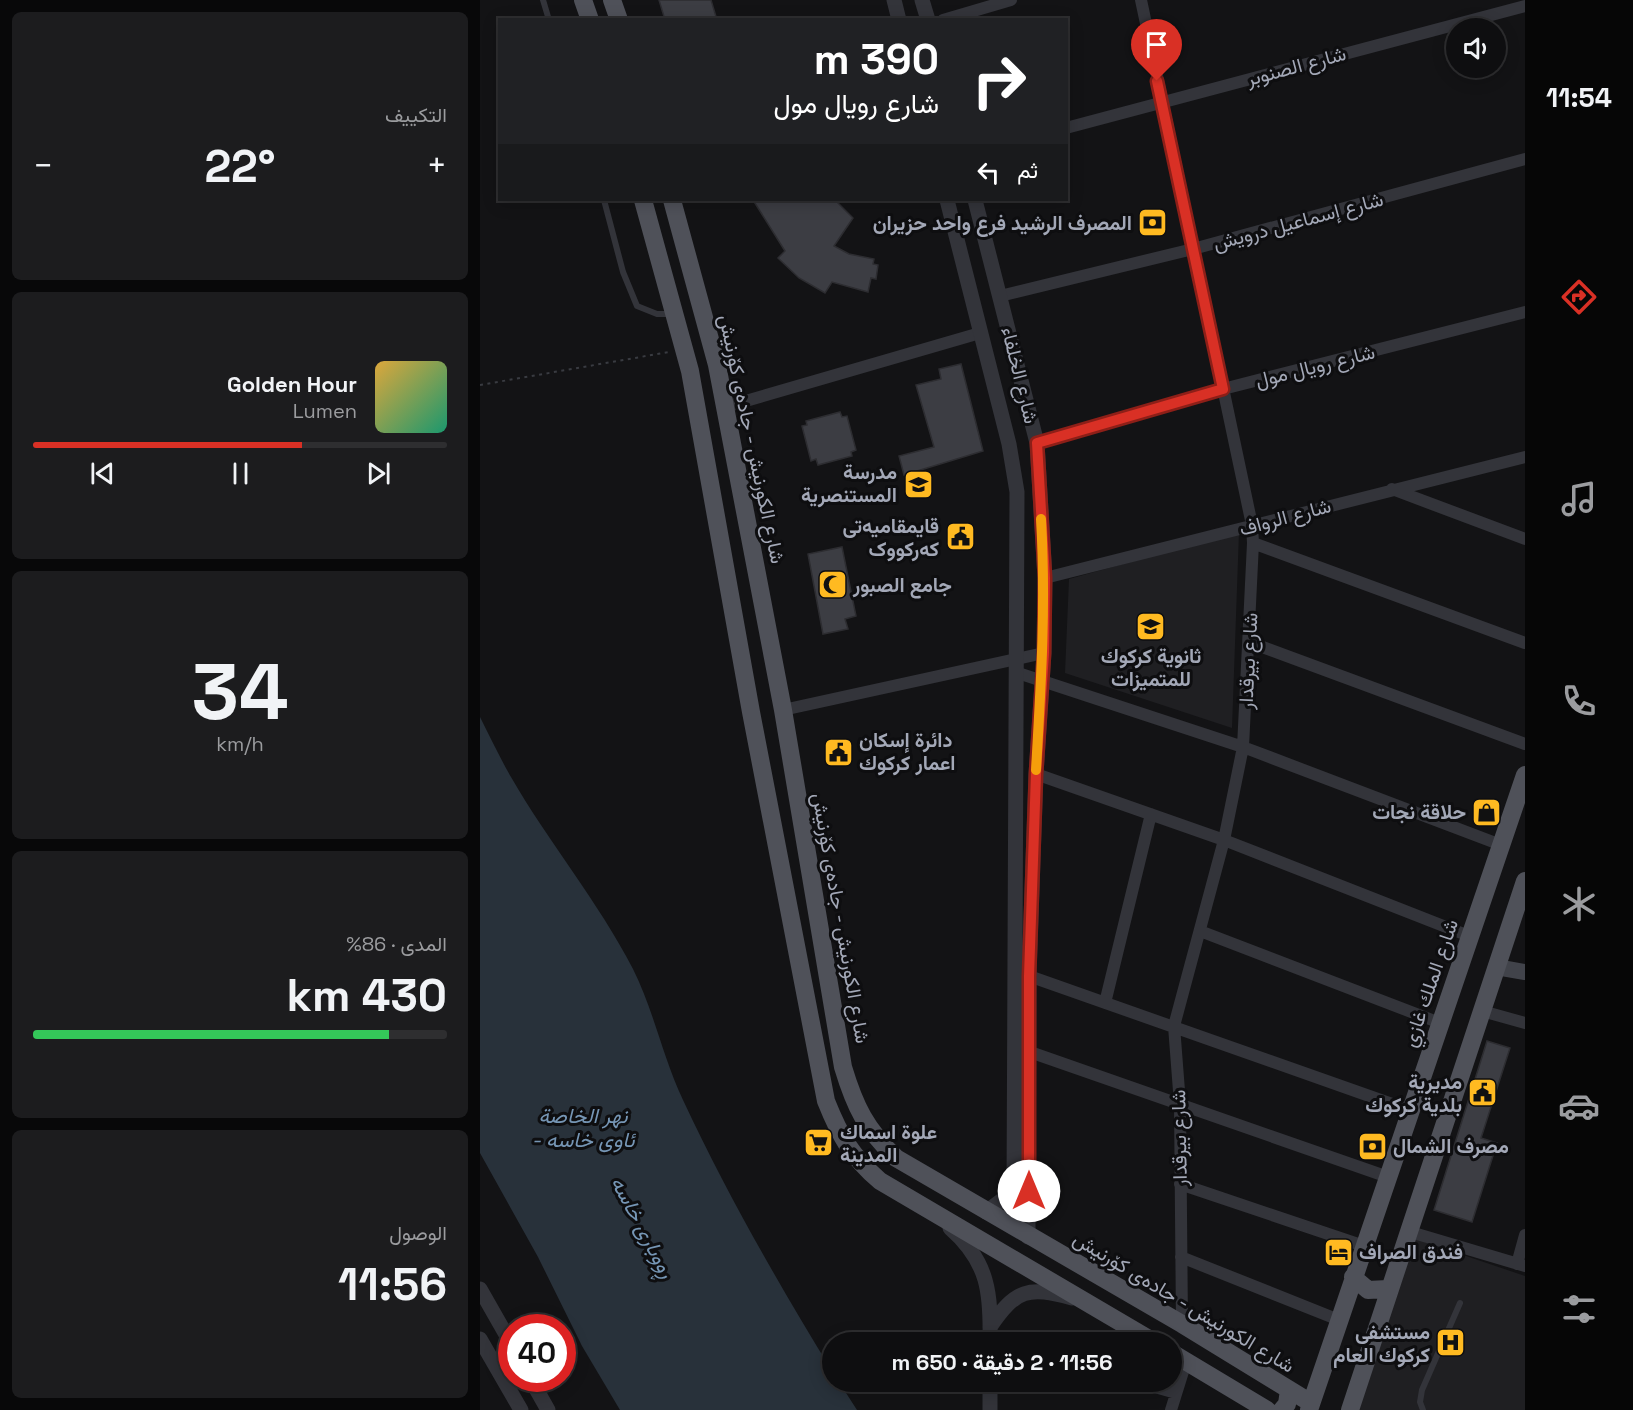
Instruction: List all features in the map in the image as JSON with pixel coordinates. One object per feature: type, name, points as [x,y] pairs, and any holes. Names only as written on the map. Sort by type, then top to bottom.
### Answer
[{"type":"main road","points":[[583,0],[589,18]]},
{"type":"main road","points":[[612,0],[618,18]]},
{"type":"main road","points":[[643,201],[684,349],[826,1101],[840,1134],[856,1160],[880,1181],[1137,1332]]},
{"type":"main road","name":"شارع الكورنيش - جادەی کۆرنیش","points":[[672,201],[717,365],[783,710],[843,1067],[852,1098],[867,1127],[896,1158],[1028,1237],[1182,1324],[1289,1390],[1310,1406]]},
{"type":"main road","points":[[651,228],[678,220]]},
{"type":"main road","name":"شارع الملك غازي","points":[[1310,1406],[1525,775]]},
{"type":"main road","points":[[1350,1410],[1407,1231],[1525,881]]},
{"type":"main road","points":[[1496,967],[1525,972]]},
{"type":"main road","points":[[802,977],[826,972]]},
{"type":"main road","points":[[1353,1277],[1368,1290],[1388,1289]]},
{"type":"main road","points":[[1182,1360],[1267,1410]]},
{"type":"main road","points":[[1282,1410],[1287,1404],[1289,1390]]},
{"type":"street","points":[[894,0],[898,18]]},
{"type":"street","points":[[922,0],[927,18]]},
{"type":"street","points":[[950,18],[1011,0]]},
{"type":"street","name":"شارع بيرقدار","points":[[1141,0],[1252,525],[1253,543],[1250,642],[1243,747],[1224,840],[1174,1026],[1180,1104],[1182,1324]]},
{"type":"street","name":"شارع الصنوبر","points":[[1068,127],[1525,6]]},
{"type":"street","name":"شارع إسماعيل درويش","points":[[1000,296],[1192,249],[1525,159]]},
{"type":"street","points":[[947,201],[1009,444],[1017,492],[1014,1191],[986,1212]]},
{"type":"street","name":"شارع الخلفاء","points":[[975,201],[1037,443],[1045,578],[1044,653],[1036,774],[1029,976],[1028,1237]]},
{"type":"street","name":"شارع رويال مول","points":[[1037,443],[1223,389],[1525,312]]},
{"type":"street","points":[[725,407],[980,333]]},
{"type":"street","name":"شارع الرواف","points":[[1045,578],[1525,457]]},
{"type":"street","points":[[1392,489],[1525,540]]},
{"type":"street","points":[[1253,543],[1525,643]]},
{"type":"street","points":[[1250,642],[1525,744]]},
{"type":"street","points":[[783,710],[1018,666],[1044,653]]},
{"type":"street","points":[[1018,666],[1042,680],[1243,747],[1502,846]]},
{"type":"street","points":[[1036,774],[1224,840],[1469,936]]},
{"type":"street","points":[[1105,1003],[1151,814]]},
{"type":"street","points":[[1200,932],[1440,1023]]},
{"type":"street","points":[[1029,976],[1409,1110]]},
{"type":"street","points":[[1482,1011],[1525,1023]]},
{"type":"street","points":[[1030,1052],[1388,1177]]},
{"type":"street","points":[[1180,1184],[1364,1246]]},
{"type":"street","points":[[932,1212],[967,1244],[979,1262],[988,1286],[992,1332]]},
{"type":"street","points":[[1407,1231],[1521,1265],[1525,1235]]},
{"type":"street","points":[[1181,1257],[1339,1320]]},
{"type":"street","points":[[480,1289],[498,1320]]},
{"type":"street","points":[[995,1332],[1004,1306],[1026,1292],[1050,1292],[1086,1301]]},
{"type":"street","points":[[480,1339],[521,1410]]},
{"type":"street","points":[[538,1392],[548,1410]]},
{"type":"street","points":[[990,1392],[990,1410]]},
{"type":"street","points":[[1171,1410],[1176,1393],[1172,1392]]},
{"type":"lane","points":[[543,0],[548,18]]},
{"type":"lane","points":[[604,201],[623,272],[637,306],[657,314],[674,314]]},
{"type":"lane","points":[[1423,1410],[1420,1402],[1422,1390],[1460,1303]]},
{"type":"path","points":[[480,386],[684,349]]},
{"type":"shaded area","name":"ثانوية كركوك للمتميزات","points":[[1239,532],[1232,728],[1065,673],[1069,579]]},
{"type":"shaded area","name":"مستشفى كركوك العام","points":[[1410,1237],[1525,1276],[1525,1410],[1355,1410]]},
{"type":"water","name":"نهر الخاصة - ئاوی خاسە","points":[[480,717],[526,801],[605,920],[633,969],[647,1001],[676,1084],[717,1170],[822,1354],[822,1392],[845,1392],[857,1410],[620,1410],[576,1334],[576,1314],[566,1314],[538,1257],[480,1153]]},
{"type":"building","points":[[659,0],[711,0],[716,18],[664,18]]},
{"type":"building","points":[[754,201],[836,201],[853,218],[834,246],[849,254],[874,259],[873,264],[878,265],[876,279],[871,278],[868,292],[832,282],[825,293],[799,278],[778,258],[785,251]]},
{"type":"building","points":[[961,364],[983,451],[904,475],[899,456],[934,447],[916,385],[941,379],[939,369]]},
{"type":"building","points":[[840,412],[842,417],[847,416],[856,450],[851,452],[852,456],[818,465],[816,459],[811,461],[802,426],[807,425],[806,421]]},
{"type":"building","name":"جامع الصبور","points":[[842,547],[856,616],[845,619],[848,629],[823,634],[808,554]]},
{"type":"building","name":"مديرية بلدية كركوك","points":[[1487,1041],[1510,1048],[1481,1138],[1497,1143],[1472,1222],[1434,1210]]},
{"type":"slow traffic","points":[[1036,770],[1044,653],[1045,578],[1041,519]]},
{"type":"place","name":"المصرف الرشید فرع واحد حزیران","points":[[1153,223]]},
{"type":"place","name":"مدرسة المستنصرية","points":[[918,484]]},
{"type":"place","name":"قایمقامیەتی کەرکووک","points":[[960,537]]},
{"type":"place","name":"جامع الصبور","points":[[832,585]]},
{"type":"place","name":"ثانوية كركوك للمتميزات","points":[[1151,626]]},
{"type":"place","name":"دائرة إسكان اعمار كركوك","points":[[838,752]]},
{"type":"place","name":"حلاقة نجات","points":[[1487,812]]},
{"type":"place","name":"مديرية بلدية كركوك","points":[[1483,1093]]},
{"type":"place","name":"علوة اسماك المدينة","points":[[819,1143]]},
{"type":"place","name":"مصرف الشمال","points":[[1372,1146]]},
{"type":"place","name":"فندق الصراف","points":[[1338,1252]]},
{"type":"place","name":"مستشفى كركوك العام","points":[[1451,1343]]},
{"type":"route","points":[[1029,1191],[1029,976],[1036,774],[1044,653],[1045,578],[1037,443],[1223,389],[1157,81]]},
{"type":"water label","name":"ڕووباری خاسە","points":[[643,1227]]}]
